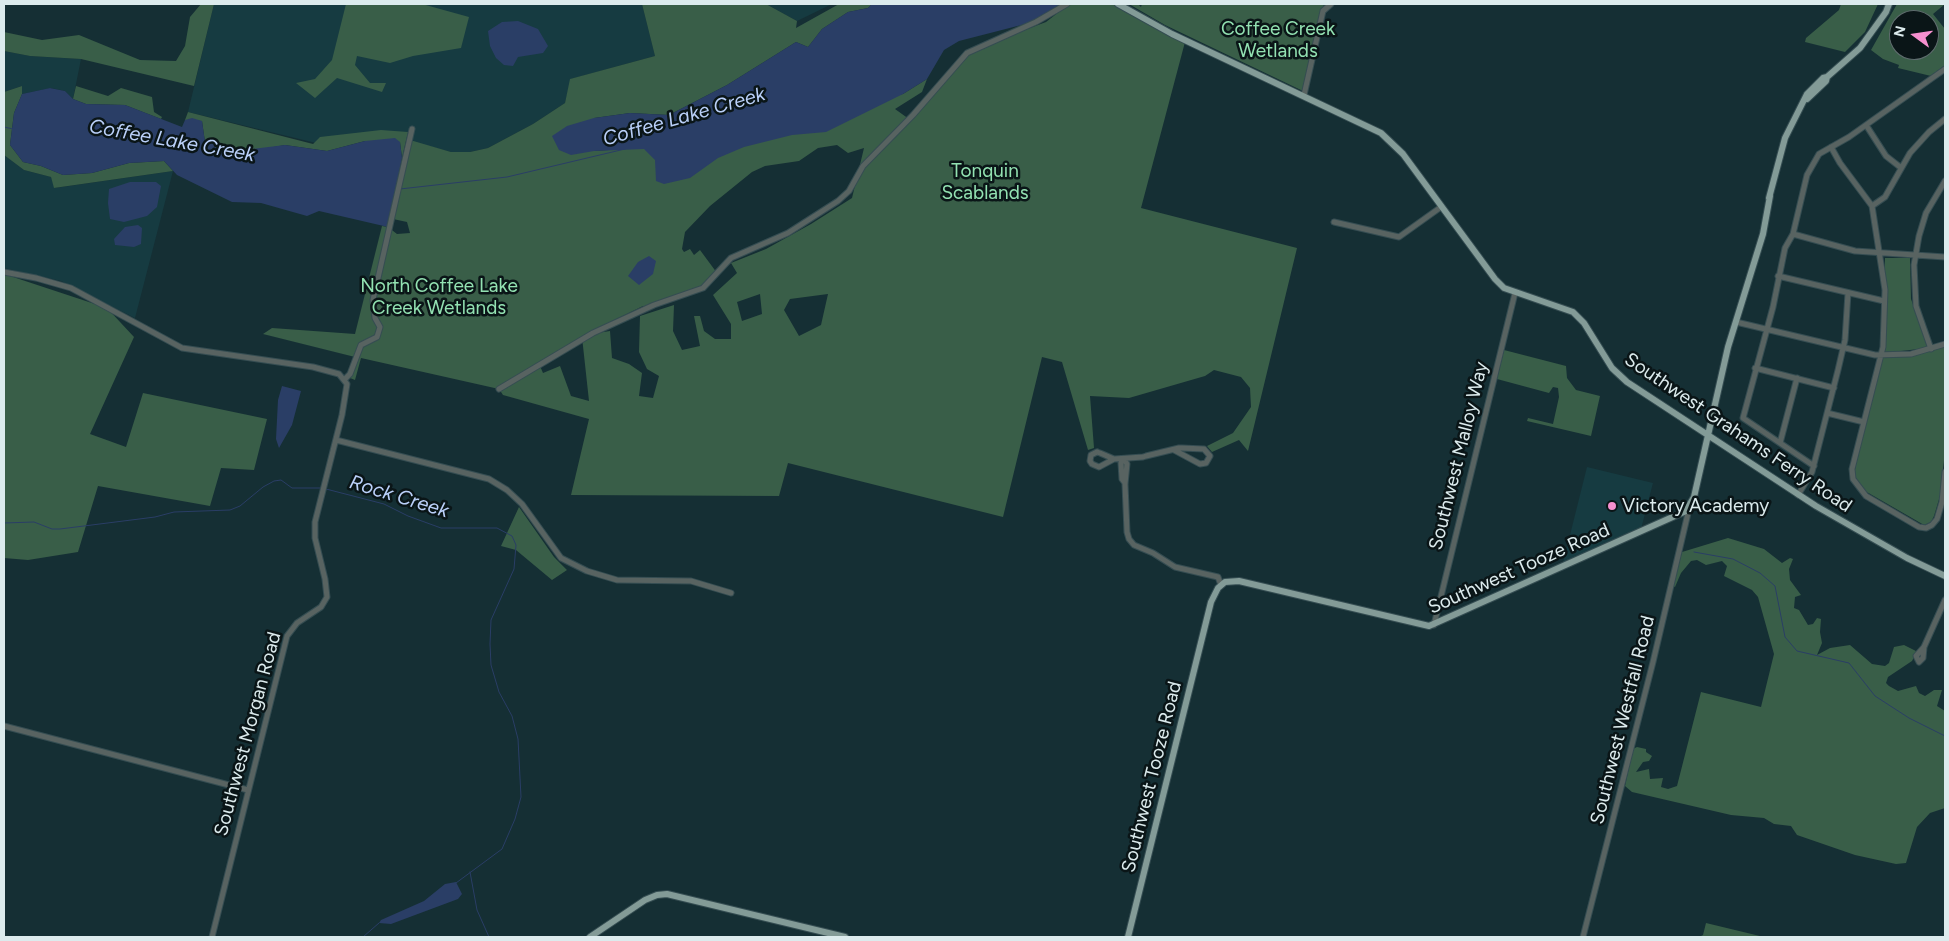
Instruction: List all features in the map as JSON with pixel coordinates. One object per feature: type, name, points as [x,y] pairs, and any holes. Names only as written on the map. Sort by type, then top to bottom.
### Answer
[{"type":"main road","name":"Southwest Grahams Ferry Road","points":[[1118,4],[1172,34],[1384,134],[1403,154],[1498,283],[1515,293],[1562,306],[1574,312],[1583,321],[1608,362],[1621,376],[1798,495],[1884,546],[1945,576]]},
{"type":"main road","points":[[1883,15],[1885,4]]},
{"type":"main road","points":[[1689,509],[1694,497],[1725,368],[1724,363],[1760,237],[1761,225],[1785,138],[1807,99],[1807,94],[1817,83],[1827,77],[1860,48],[1889,4]]},
{"type":"main road","name":"Southwest Tooze Road","points":[[1128,937],[1211,602],[1221,584],[1229,580],[1238,580],[1419,626],[1434,625],[1689,509]]},
{"type":"main road","name":"Southwest Grahams Ferry Road","points":[[1930,567],[1945,570]]},
{"type":"main road","points":[[590,937],[646,900],[657,895],[667,894],[846,937]]},
{"type":"street","points":[[499,389],[593,333],[654,305],[703,288],[731,258],[788,233],[838,201],[849,190],[863,166],[913,116],[967,53],[1036,22],[1067,4]]},
{"type":"street","points":[[1304,95],[1324,11],[1331,4]]},
{"type":"street","points":[[1814,466],[1744,420],[1755,368],[1767,330],[1785,248],[1793,234],[1809,169],[1819,154],[1866,125],[1945,69]]},
{"type":"street","points":[[1872,206],[1885,197],[1900,167],[1919,142],[1945,119]]},
{"type":"street","points":[[1866,125],[1886,156],[1900,167]]},
{"type":"street","name":"Southwest Morgan Road","points":[[212,937],[287,636],[297,623],[321,607],[327,597],[325,579],[315,538],[315,522],[348,390],[345,379],[350,374],[361,345],[377,337],[379,332],[380,326],[375,318],[373,300],[412,129]]},
{"type":"street","points":[[1831,147],[1840,163],[1872,206],[1884,279],[1881,355],[1852,475],[1858,489],[1866,496],[1919,527],[1926,528],[1932,525],[1936,519],[1945,480],[1945,472]]},
{"type":"street","points":[[1931,349],[1914,294],[1915,254],[1926,212],[1945,181]]},
{"type":"street","points":[[1334,222],[1399,237],[1442,207]]},
{"type":"street","points":[[1793,234],[1855,251],[1945,257]]},
{"type":"street","points":[[4,272],[36,278],[71,288],[182,348],[306,366],[334,372],[345,379]]},
{"type":"street","points":[[1778,276],[1884,301]]},
{"type":"street","name":"Southwest Malloy Way","points":[[1434,625],[1515,293]]},
{"type":"street","points":[[1798,495],[1811,476],[1844,348],[1848,293]]},
{"type":"street","points":[[1736,322],[1881,355],[1911,354],[1945,344]]},
{"type":"street","points":[[1755,368],[1834,388]]},
{"type":"street","points":[[1780,443],[1797,378]]},
{"type":"street","points":[[1827,413],[1864,422]]},
{"type":"street","points":[[336,440],[468,472],[497,483],[522,504],[561,558],[587,571],[617,580],[691,581],[731,592]]},
{"type":"street","points":[[1114,459],[1146,456],[1174,450],[1201,448],[1207,451],[1210,456],[1206,463],[1200,464],[1174,450]]},
{"type":"street","points":[[1124,459],[1127,464],[1125,484],[1127,532],[1134,545],[1153,553],[1174,568],[1218,577],[1221,584]]},
{"type":"street","name":"Southwest Westfall Road","points":[[1582,937],[1653,662],[1689,509]]},
{"type":"street","points":[[1924,648],[1945,600]]},
{"type":"street","points":[[4,726],[248,790]]},
{"type":"shaded area","points":[[214,4],[642,4],[655,56],[571,79],[565,103],[533,124],[488,148],[470,152],[451,152],[386,135],[316,143],[188,112]]},
{"type":"shaded area","points":[[766,4],[832,4],[797,21]]},
{"type":"shaded area","points":[[4,51],[30,56],[81,59],[73,99],[65,91],[51,88],[22,94],[22,86],[4,92]]},
{"type":"shaded area","points":[[4,155],[24,170],[51,177],[55,188],[173,171],[135,318],[61,281],[4,268]]},
{"type":"shaded area","name":"Victory Academy","points":[[1587,467],[1653,483],[1641,529],[1563,563]]},
{"type":"green space","points":[[201,4],[214,4],[194,86],[81,59],[30,56],[4,51],[4,32],[42,40],[79,35],[140,60],[176,61],[185,46],[190,17]]},
{"type":"green space","points":[[346,4],[422,4],[469,17],[461,48],[413,56],[390,63],[357,56],[355,65],[370,83],[386,83],[382,92],[337,78],[315,98],[296,83],[315,79],[332,60]]},
{"type":"green space","points":[[642,4],[766,4],[797,21],[796,28],[839,4],[872,4],[868,8],[848,12],[822,29],[808,47],[796,42],[727,85],[669,115],[630,113],[594,118],[594,151],[623,149],[903,94],[927,79],[922,92],[895,109],[909,119],[963,53],[1046,22],[1069,4],[1117,4],[1185,42],[1141,208],[1297,248],[1248,451],[1239,440],[1212,452],[1207,446],[1233,433],[1251,407],[1250,388],[1241,377],[1214,370],[1205,376],[1129,398],[1090,396],[1094,448],[1088,450],[1062,362],[1042,357],[1003,517],[788,463],[779,496],[571,495],[589,419],[503,395],[499,389],[361,358],[355,380],[350,378],[355,357],[263,334],[272,328],[355,334],[382,226],[388,227],[397,234],[410,233],[407,222],[393,219],[410,140],[451,152],[470,152],[488,148],[533,124],[565,103],[570,79],[655,56]],"holes":[[[837,145],[848,153],[864,148],[852,198],[766,249],[731,263],[737,273],[713,295],[731,324],[731,339],[715,339],[704,331],[700,316],[694,316],[700,346],[682,350],[673,331],[674,305],[640,316],[639,352],[647,369],[659,376],[653,398],[639,396],[642,373],[629,364],[612,358],[610,331],[584,335],[643,306],[651,307],[707,285],[717,273],[700,250],[694,255],[690,249],[684,252],[682,249],[685,232],[710,206],[752,172],[765,166],[799,161],[818,148]],[[760,294],[762,314],[742,321],[737,302]],[[828,294],[821,325],[799,336],[784,310],[790,299]],[[582,337],[589,401],[571,396],[560,366],[543,373],[540,366]]]},
{"type":"green space","name":"Coffee Creek Wetlands","points":[[1129,4],[1138,4],[1141,7],[1142,4],[1324,4],[1303,91],[1165,25]]},
{"type":"green space","points":[[1841,4],[1878,4],[1865,32],[1845,52],[1805,42],[1806,38],[1839,10]]},
{"type":"green space","points":[[1897,4],[1945,4],[1938,10],[1894,10]]},
{"type":"green space","points":[[1889,18],[1889,60],[1939,60],[1939,22],[1945,29],[1945,65],[1931,76],[1898,68],[1899,65],[1883,59],[1871,50]]},
{"type":"green space","points":[[22,86],[22,94],[14,113],[10,145],[23,162],[41,166],[63,175],[92,173],[129,163],[164,161],[173,171],[54,188],[51,177],[24,170],[4,155],[4,92]]},
{"type":"green space","points":[[76,86],[108,96],[121,88],[152,97],[154,112],[162,117],[161,119],[125,105],[86,104],[73,99]]},
{"type":"green space","points":[[188,112],[313,144],[320,137],[381,130],[408,132],[402,158],[400,142],[365,141],[327,151],[285,145],[251,151],[205,142],[202,121],[185,120]]},
{"type":"green space","points":[[1885,258],[1910,258],[1911,299],[1928,348],[1883,353]]},
{"type":"green space","points":[[4,274],[107,308],[134,337],[90,434],[126,447],[143,393],[267,419],[254,470],[221,468],[210,506],[98,486],[78,552],[28,560],[4,558]]},
{"type":"green space","points":[[1945,346],[1945,452],[1940,496],[1931,522],[1924,525],[1865,491],[1854,475],[1882,358],[1913,355]]},
{"type":"green space","points":[[1504,350],[1566,366],[1567,378],[1576,390],[1600,396],[1591,436],[1527,421],[1528,418],[1553,424],[1559,397],[1558,388],[1553,387],[1549,393],[1497,379]]},
{"type":"green space","points":[[519,507],[554,557],[567,570],[552,580],[516,550],[501,546]]},
{"type":"green space","points":[[1728,538],[1764,549],[1782,563],[1790,558],[1793,559],[1789,569],[1790,580],[1801,595],[1795,597],[1794,608],[1799,610],[1808,625],[1813,624],[1817,618],[1821,619],[1820,632],[1822,643],[1817,655],[1830,648],[1850,645],[1872,664],[1885,666],[1889,663],[1894,647],[1904,645],[1916,651],[1915,655],[1912,661],[1888,677],[1886,683],[1898,691],[1916,686],[1919,693],[1925,696],[1934,690],[1942,690],[1937,706],[1945,711],[1945,808],[1930,813],[1917,827],[1906,863],[1896,864],[1855,855],[1797,835],[1791,826],[1774,824],[1764,818],[1731,815],[1632,792],[1625,786],[1633,749],[1637,747],[1646,749],[1646,752],[1652,756],[1649,761],[1643,762],[1636,772],[1649,769],[1650,779],[1663,778],[1661,787],[1668,789],[1677,786],[1701,692],[1761,707],[1774,654],[1758,597],[1752,590],[1724,576],[1727,566],[1722,561],[1706,565],[1697,560],[1691,561],[1681,573],[1675,587],[1673,586],[1682,552]]},
{"type":"green space","points":[[1706,923],[1764,937],[1699,937],[1703,935]]},
{"type":"water","points":[[872,4],[1061,4],[1033,22],[959,41],[944,50],[927,79],[903,94],[826,132],[792,135],[744,147],[718,158],[690,178],[664,184],[656,181],[655,160],[644,149],[594,151],[571,155],[559,150],[552,136],[567,126],[594,118],[630,113],[669,115],[727,85],[796,42],[808,47],[822,29],[848,12],[868,8]]},
{"type":"water","points":[[518,21],[538,29],[548,46],[543,53],[518,57],[513,66],[504,65],[496,58],[490,46],[488,31],[502,22]]},
{"type":"water","points":[[50,88],[65,91],[73,99],[86,104],[125,105],[182,127],[185,120],[192,118],[202,121],[205,142],[244,150],[285,145],[327,151],[365,141],[395,138],[400,142],[402,158],[388,227],[319,211],[307,216],[261,203],[232,202],[177,175],[164,161],[129,163],[92,173],[63,175],[41,166],[23,162],[10,145],[14,113],[22,94]]},
{"type":"water","points":[[130,182],[156,182],[161,186],[157,207],[147,216],[124,222],[110,219],[109,189]]},
{"type":"water","points":[[138,225],[142,228],[141,244],[134,247],[115,245],[114,239],[125,227]]},
{"type":"water","points":[[649,256],[656,261],[653,274],[639,285],[628,276],[638,262]]},
{"type":"water","points":[[282,386],[301,391],[292,425],[279,448],[276,439],[278,400]]},
{"type":"water","points":[[456,882],[462,894],[458,899],[391,924],[379,923],[381,920],[424,901],[445,884]]},
{"type":"waterway","name":"Coffee Lake Creek","points":[[4,127],[13,129]]},
{"type":"waterway","name":"Coffee Lake Creek","points":[[400,189],[507,177],[625,149]]},
{"type":"waterway","name":"Rock Creek","points":[[4,523],[34,522],[52,529],[60,529],[155,517],[174,512],[230,510],[240,506],[263,487],[274,481],[281,480],[292,488],[322,488]]},
{"type":"waterway","name":"Rock Creek","points":[[326,489],[384,504],[408,516],[441,528],[497,528],[512,536],[516,545],[514,569],[491,620],[490,644],[491,665],[499,692],[512,716],[518,739],[521,797],[515,819],[502,849],[456,883]]},
{"type":"waterway","points":[[1694,552],[1733,559],[1760,573],[1775,586],[1785,637],[1797,651],[1849,663],[1875,696],[1909,718],[1945,736]]},
{"type":"waterway","points":[[470,872],[477,910],[489,937]]},
{"type":"waterway","name":"Rock Creek","points":[[363,937],[379,923]]},
{"type":"place","name":"Victory Academy","points":[[1612,506]]},
{"type":"park label","name":"Tonquin Scablands","points":[[985,182]]},
{"type":"park label","name":"North Coffee Lake Creek Wetlands","points":[[439,297]]}]
